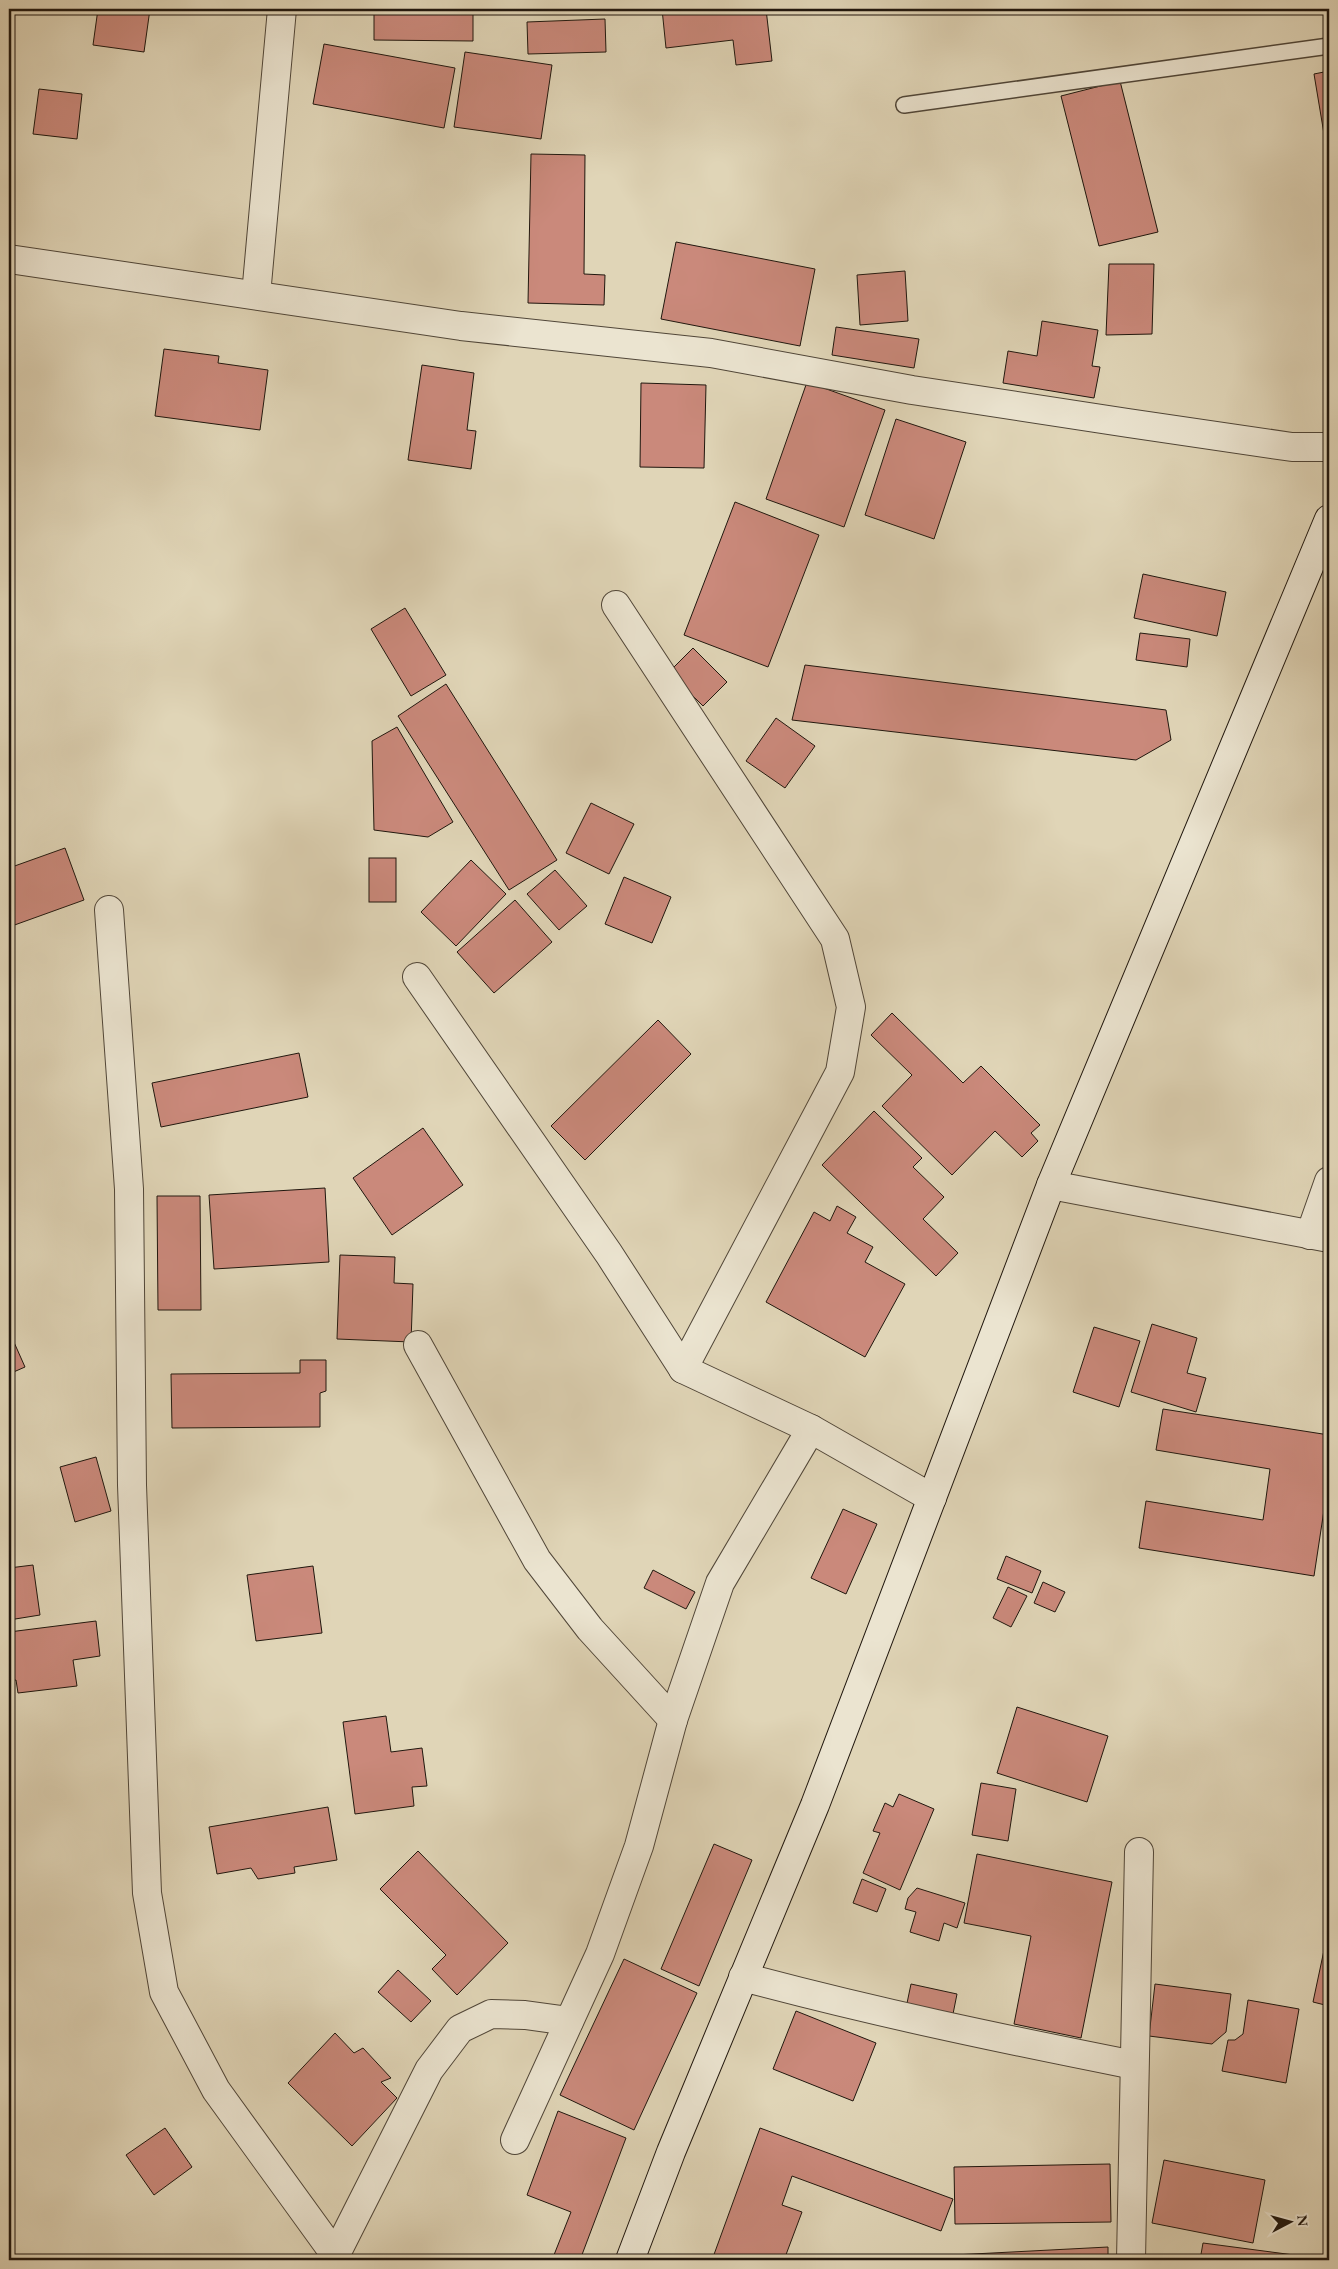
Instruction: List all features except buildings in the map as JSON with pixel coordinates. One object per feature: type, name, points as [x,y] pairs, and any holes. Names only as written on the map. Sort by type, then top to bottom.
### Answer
[{"type":"street","points":[[256,295],[282,9]]},
{"type":"street","points":[[9,259],[461,326],[711,353],[912,390],[1128,423],[1292,447],[1329,447]]},
{"type":"street","points":[[630,2260],[671,2152],[815,1805],[1051,1185],[1329,519]]},
{"type":"street","points":[[616,605],[835,940],[851,1007],[840,1072],[683,1368]]},
{"type":"street","points":[[109,910],[128,1189],[132,1494],[148,1902],[164,1992],[216,2090],[337,2258],[429,2070],[460,2029],[492,2014],[525,2015],[569,2021]]},
{"type":"street","points":[[416,977],[609,1254],[683,1368],[811,1429],[932,1498]]},
{"type":"street","points":[[1051,1185],[1320,1236],[1329,1181]]},
{"type":"street","points":[[418,1346],[537,1560],[590,1630],[673,1720]]},
{"type":"street","points":[[516,2140],[600,1954],[639,1846],[673,1720],[720,1583],[811,1429]]},
{"type":"street","points":[[1131,2260],[1139,1852]]},
{"type":"street","points":[[743,1977],[833,2001],[952,2028],[1134,2065]]},
{"type":"lane","points":[[904,106],[1329,46]]}]
